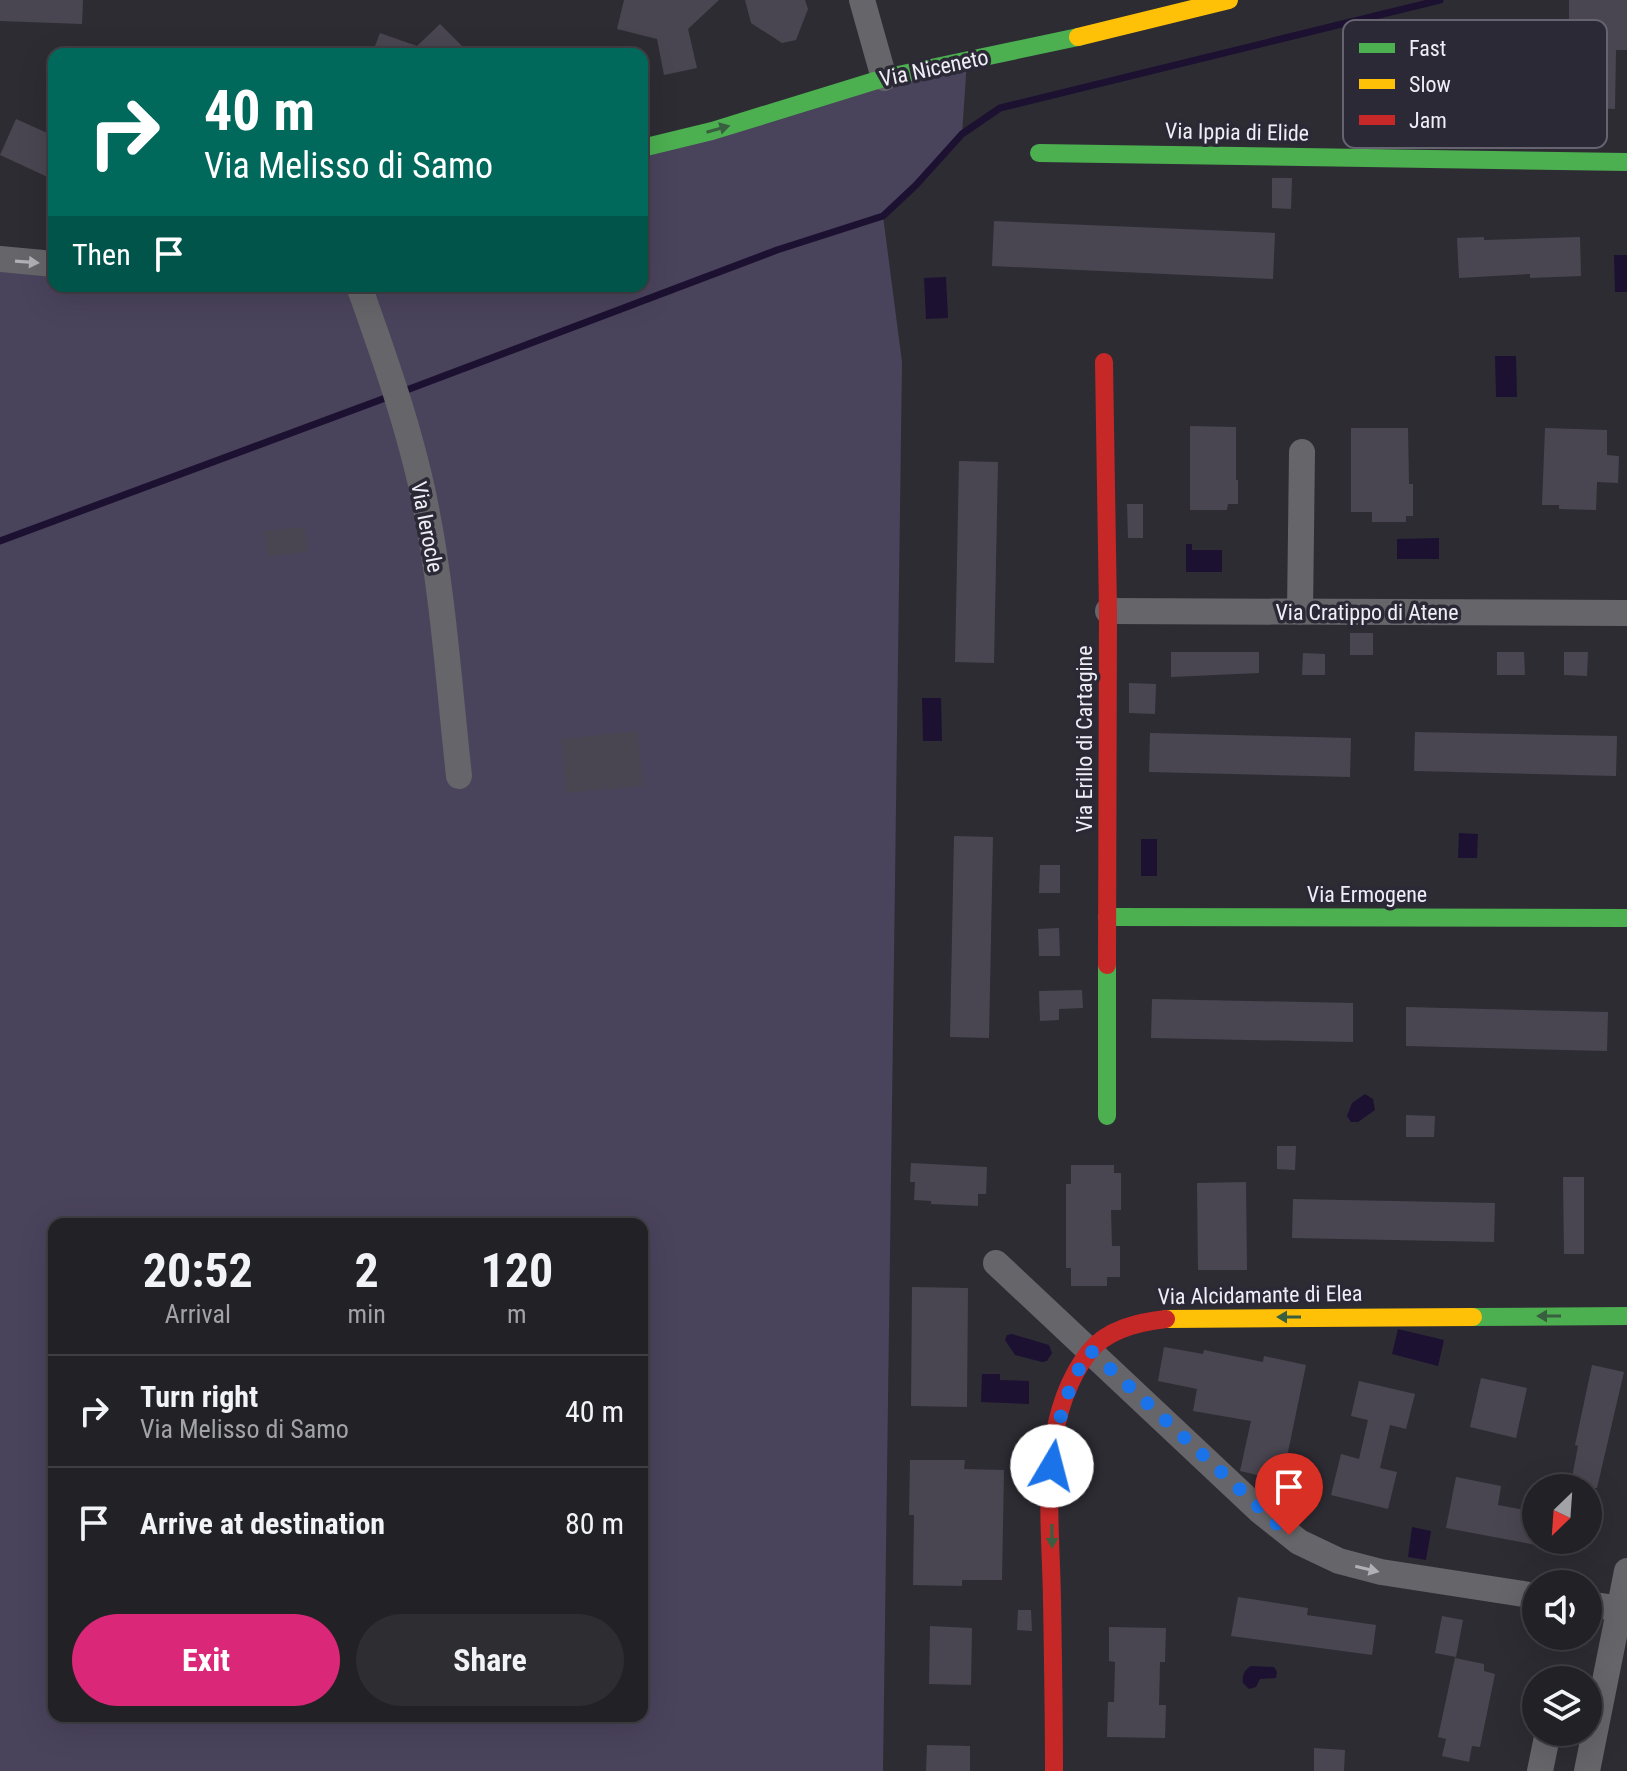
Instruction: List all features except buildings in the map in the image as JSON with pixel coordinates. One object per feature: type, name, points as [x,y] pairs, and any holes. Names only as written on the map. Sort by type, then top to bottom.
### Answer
[{"type":"street","points":[[862,0],[884,78]]},
{"type":"street","name":"Via Niceneto","points":[[648,147],[712,131],[884,78],[1072,39],[1229,0]]},
{"type":"street","name":"Via Ippia di Elide","points":[[1039,153],[1627,162]]},
{"type":"street","points":[[0,259],[48,263]]},
{"type":"street","name":"Via Ierocle","points":[[361,292],[386,360],[425,502],[440,601],[459,776]]},
{"type":"street","name":"Via Erillo di Cartagine","points":[[1104,362],[1108,611],[1107,1116]]},
{"type":"street","points":[[1300,612],[1302,452]]},
{"type":"street","name":"Via Cratippo di Atene","points":[[1108,611],[1627,613]]},
{"type":"street","name":"Via Ermogene","points":[[1107,917],[1627,918]]},
{"type":"street","points":[[996,1263],[1270,1520],[1316,1552],[1381,1572],[1522,1594]]},
{"type":"street","name":"Via Alcidamante di Elea","points":[[1090,1350],[1137,1324],[1171,1318],[1627,1316]]},
{"type":"street","points":[[1054,1771],[1052,1466],[1065,1400],[1090,1350]]},
{"type":"street","points":[[1602,1683],[1623,1609],[1627,1571]]},
{"type":"street","points":[[1602,1606],[1623,1609]]},
{"type":"street","points":[[1540,1771],[1545,1746]]},
{"type":"street","points":[[1587,1771],[1590,1746]]},
{"type":"shaded area","points":[[967,61],[962,134],[883,216],[902,362],[883,1771],[0,1771],[0,259],[48,263],[48,292],[648,292],[648,146]]},
{"type":"shaded area","points":[[1614,255],[1627,255],[1627,292],[1615,292]]},
{"type":"shaded area","points":[[946,277],[948,318],[926,319],[924,278]]},
{"type":"shaded area","points":[[1495,356],[1516,356],[1517,397],[1496,397]]},
{"type":"shaded area","points":[[1439,538],[1439,559],[1397,559],[1397,539]]},
{"type":"shaded area","points":[[1186,544],[1192,544],[1192,550],[1222,550],[1222,572],[1186,572]]},
{"type":"shaded area","points":[[922,698],[941,698],[942,741],[923,741]]},
{"type":"shaded area","points":[[1459,833],[1478,834],[1477,858],[1458,858]]},
{"type":"shaded area","points":[[1141,839],[1157,839],[1157,876],[1141,876]]},
{"type":"shaded area","points":[[1365,1094],[1373,1099],[1375,1110],[1358,1122],[1351,1122],[1347,1116],[1352,1103]]},
{"type":"shaded area","points":[[1398,1329],[1444,1340],[1438,1366],[1392,1354]]},
{"type":"shaded area","points":[[1007,1335],[1049,1345],[1052,1353],[1047,1361],[1042,1362],[1015,1355],[1005,1340]]},
{"type":"shaded area","points":[[982,1374],[1000,1374],[1000,1380],[1029,1381],[1029,1404],[981,1402]]},
{"type":"shaded area","points":[[1412,1527],[1431,1531],[1426,1560],[1408,1557]]},
{"type":"shaded area","points":[[1251,1666],[1274,1667],[1276,1678],[1260,1679],[1256,1687],[1249,1689],[1243,1678]]},
{"type":"waterway","points":[[1359,20],[1440,0]]},
{"type":"waterway","points":[[404,391],[777,250],[883,216],[962,134],[1000,108],[1343,24]]},
{"type":"waterway","points":[[0,541],[388,397]]},
{"type":"traffic: fast","points":[[648,147],[712,131],[884,78],[1078,37]]},
{"type":"traffic: fast","points":[[1039,153],[1627,162]]},
{"type":"traffic: fast","points":[[1107,917],[1627,918]]},
{"type":"traffic: fast","points":[[1107,965],[1107,1116]]},
{"type":"traffic: fast","points":[[1473,1317],[1627,1316]]},
{"type":"traffic: slow","points":[[1078,37],[1229,0]]},
{"type":"traffic: slow","points":[[1166,1319],[1473,1317]]},
{"type":"traffic: jam","points":[[1104,362],[1108,611],[1107,965]]},
{"type":"traffic: jam","points":[[1054,1771],[1049,1504],[1054,1439],[1061,1408],[1072,1379],[1096,1344],[1124,1328],[1166,1319]]},
{"type":"route","points":[[1052,1466],[1065,1400],[1090,1350],[1289,1535]]}]
